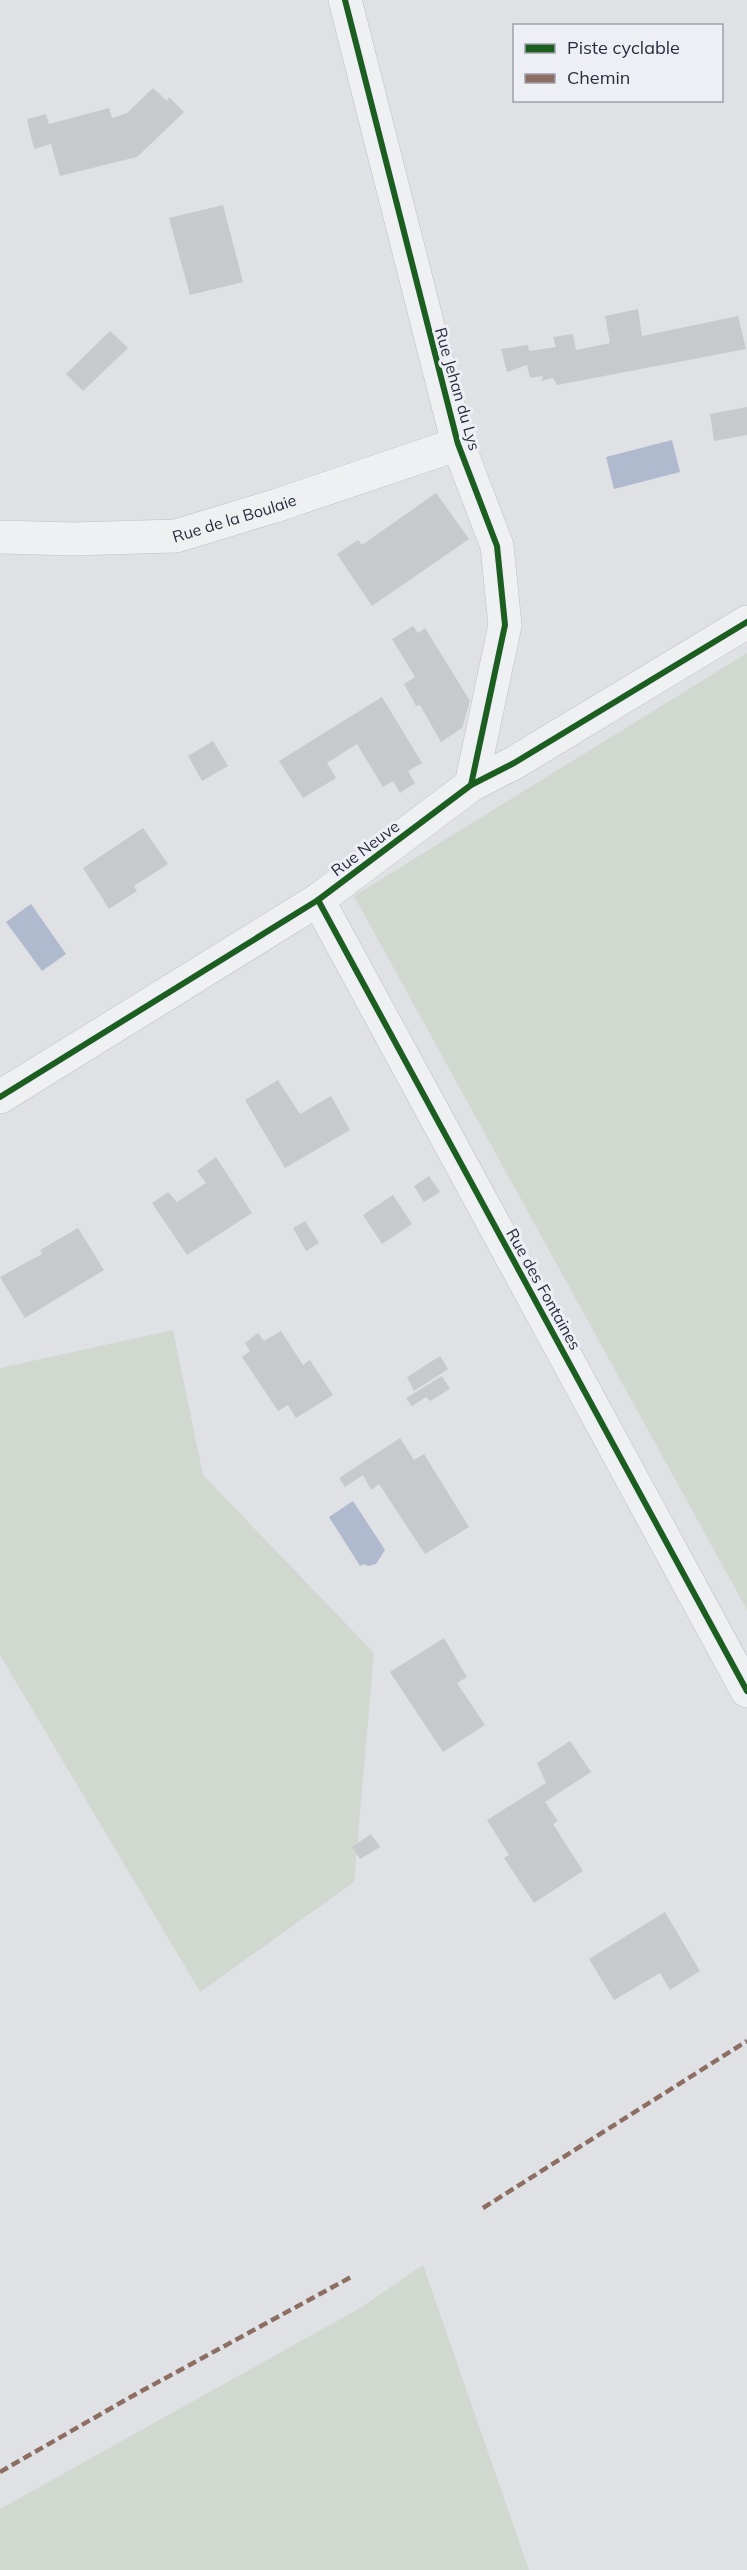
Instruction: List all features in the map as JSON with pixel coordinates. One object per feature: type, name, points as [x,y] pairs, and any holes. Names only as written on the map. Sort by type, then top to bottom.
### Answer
[{"type":"street","name":"Rue Jehan du Lys","points":[[345,0],[458,444],[497,546],[505,625],[471,785]]},
{"type":"street","name":"Rue de la Boulaie","points":[[0,537],[74,539],[176,536],[275,506],[458,444]]},
{"type":"street","name":"Rue Neuve","points":[[0,1097],[318,900],[471,785],[514,764],[747,622]]},
{"type":"street","name":"Rue des Fontaines","points":[[318,900],[747,1691]]},
{"type":"shaded area","points":[[747,653],[747,1610],[354,896]]},
{"type":"shaded area","points":[[173,1330],[203,1475],[374,1653],[354,1882],[200,1992],[0,1655],[0,1368]]},
{"type":"shaded area","points":[[423,2265],[529,2570],[0,2570],[0,2509],[360,2308]]},
{"type":"water","points":[[672,440],[680,472],[614,489],[606,457]]},
{"type":"water","points":[[31,904],[66,954],[42,971],[6,922]]},
{"type":"water","points":[[353,1501],[385,1550],[376,1564],[360,1566],[329,1517]]},
{"type":"building","points":[[153,88],[167,101],[169,97],[184,112],[137,157],[60,176],[51,144],[34,149],[27,119],[46,114],[49,124],[109,108],[112,118],[127,113]]},
{"type":"building","points":[[223,205],[243,282],[190,295],[169,218]]},
{"type":"building","points":[[638,309],[642,336],[738,316],[746,349],[557,385],[553,378],[541,381],[543,376],[530,378],[527,365],[507,372],[501,349],[528,345],[529,351],[556,347],[553,337],[573,334],[576,350],[610,343],[605,316]]},
{"type":"building","points":[[110,331],[128,348],[83,391],[66,374]]},
{"type":"building","points":[[747,407],[747,435],[714,441],[710,414]]},
{"type":"building","points":[[436,493],[469,539],[372,606],[337,554],[358,540],[362,545]]},
{"type":"building","points":[[413,626],[418,633],[425,628],[470,701],[462,728],[441,742],[420,705],[416,706],[404,684],[415,677],[392,639]]},
{"type":"building","points":[[382,697],[422,763],[408,771],[415,783],[400,793],[393,781],[383,787],[357,744],[327,763],[336,778],[303,798],[279,761]]},
{"type":"building","points":[[213,741],[228,766],[202,781],[188,756]]},
{"type":"building","points":[[143,828],[168,864],[134,886],[137,891],[109,909],[83,868]]},
{"type":"building","points":[[278,1080],[300,1114],[331,1096],[350,1130],[285,1168],[245,1100]]},
{"type":"building","points":[[216,1157],[252,1213],[187,1255],[152,1203],[168,1192],[177,1202],[206,1183],[197,1171]]},
{"type":"building","points":[[429,1176],[440,1192],[424,1202],[414,1186]]},
{"type":"building","points":[[393,1195],[412,1224],[382,1244],[363,1215]]},
{"type":"building","points":[[305,1221],[319,1243],[306,1251],[293,1228]]},
{"type":"building","points":[[78,1228],[104,1270],[25,1318],[0,1277],[42,1254],[40,1250]]},
{"type":"building","points":[[281,1331],[303,1365],[310,1360],[333,1395],[296,1418],[288,1405],[278,1411],[242,1357],[250,1351],[245,1343],[258,1333],[264,1341]]},
{"type":"building","points":[[440,1356],[448,1369],[414,1391],[407,1377]]},
{"type":"building","points":[[442,1376],[450,1389],[430,1401],[426,1397],[412,1406],[406,1398]]},
{"type":"building","points":[[400,1438],[414,1460],[424,1454],[469,1527],[425,1554],[379,1484],[371,1490],[363,1475],[345,1487],[339,1478]]},
{"type":"building","points":[[444,1638],[467,1677],[457,1683],[485,1725],[443,1752],[390,1672]]},
{"type":"building","points":[[570,1741],[591,1772],[545,1802],[558,1821],[553,1824],[583,1871],[534,1903],[504,1858],[509,1855],[487,1820],[546,1783],[537,1763]]},
{"type":"building","points":[[371,1834],[380,1847],[360,1859],[352,1847]]},
{"type":"building","points":[[665,1912],[700,1971],[670,1990],[660,1973],[614,2000],[589,1959]]},
{"type":"marked path","points":[[483,2208],[747,2041]]},
{"type":"marked path","points":[[0,2472],[127,2399],[353,2276]]},
{"type":"cycle path","points":[[345,0],[458,444],[497,546],[505,625],[471,785]]},
{"type":"cycle path","points":[[0,1097],[318,900],[471,785],[514,763],[747,622]]},
{"type":"cycle path","points":[[318,900],[747,1691]]}]
